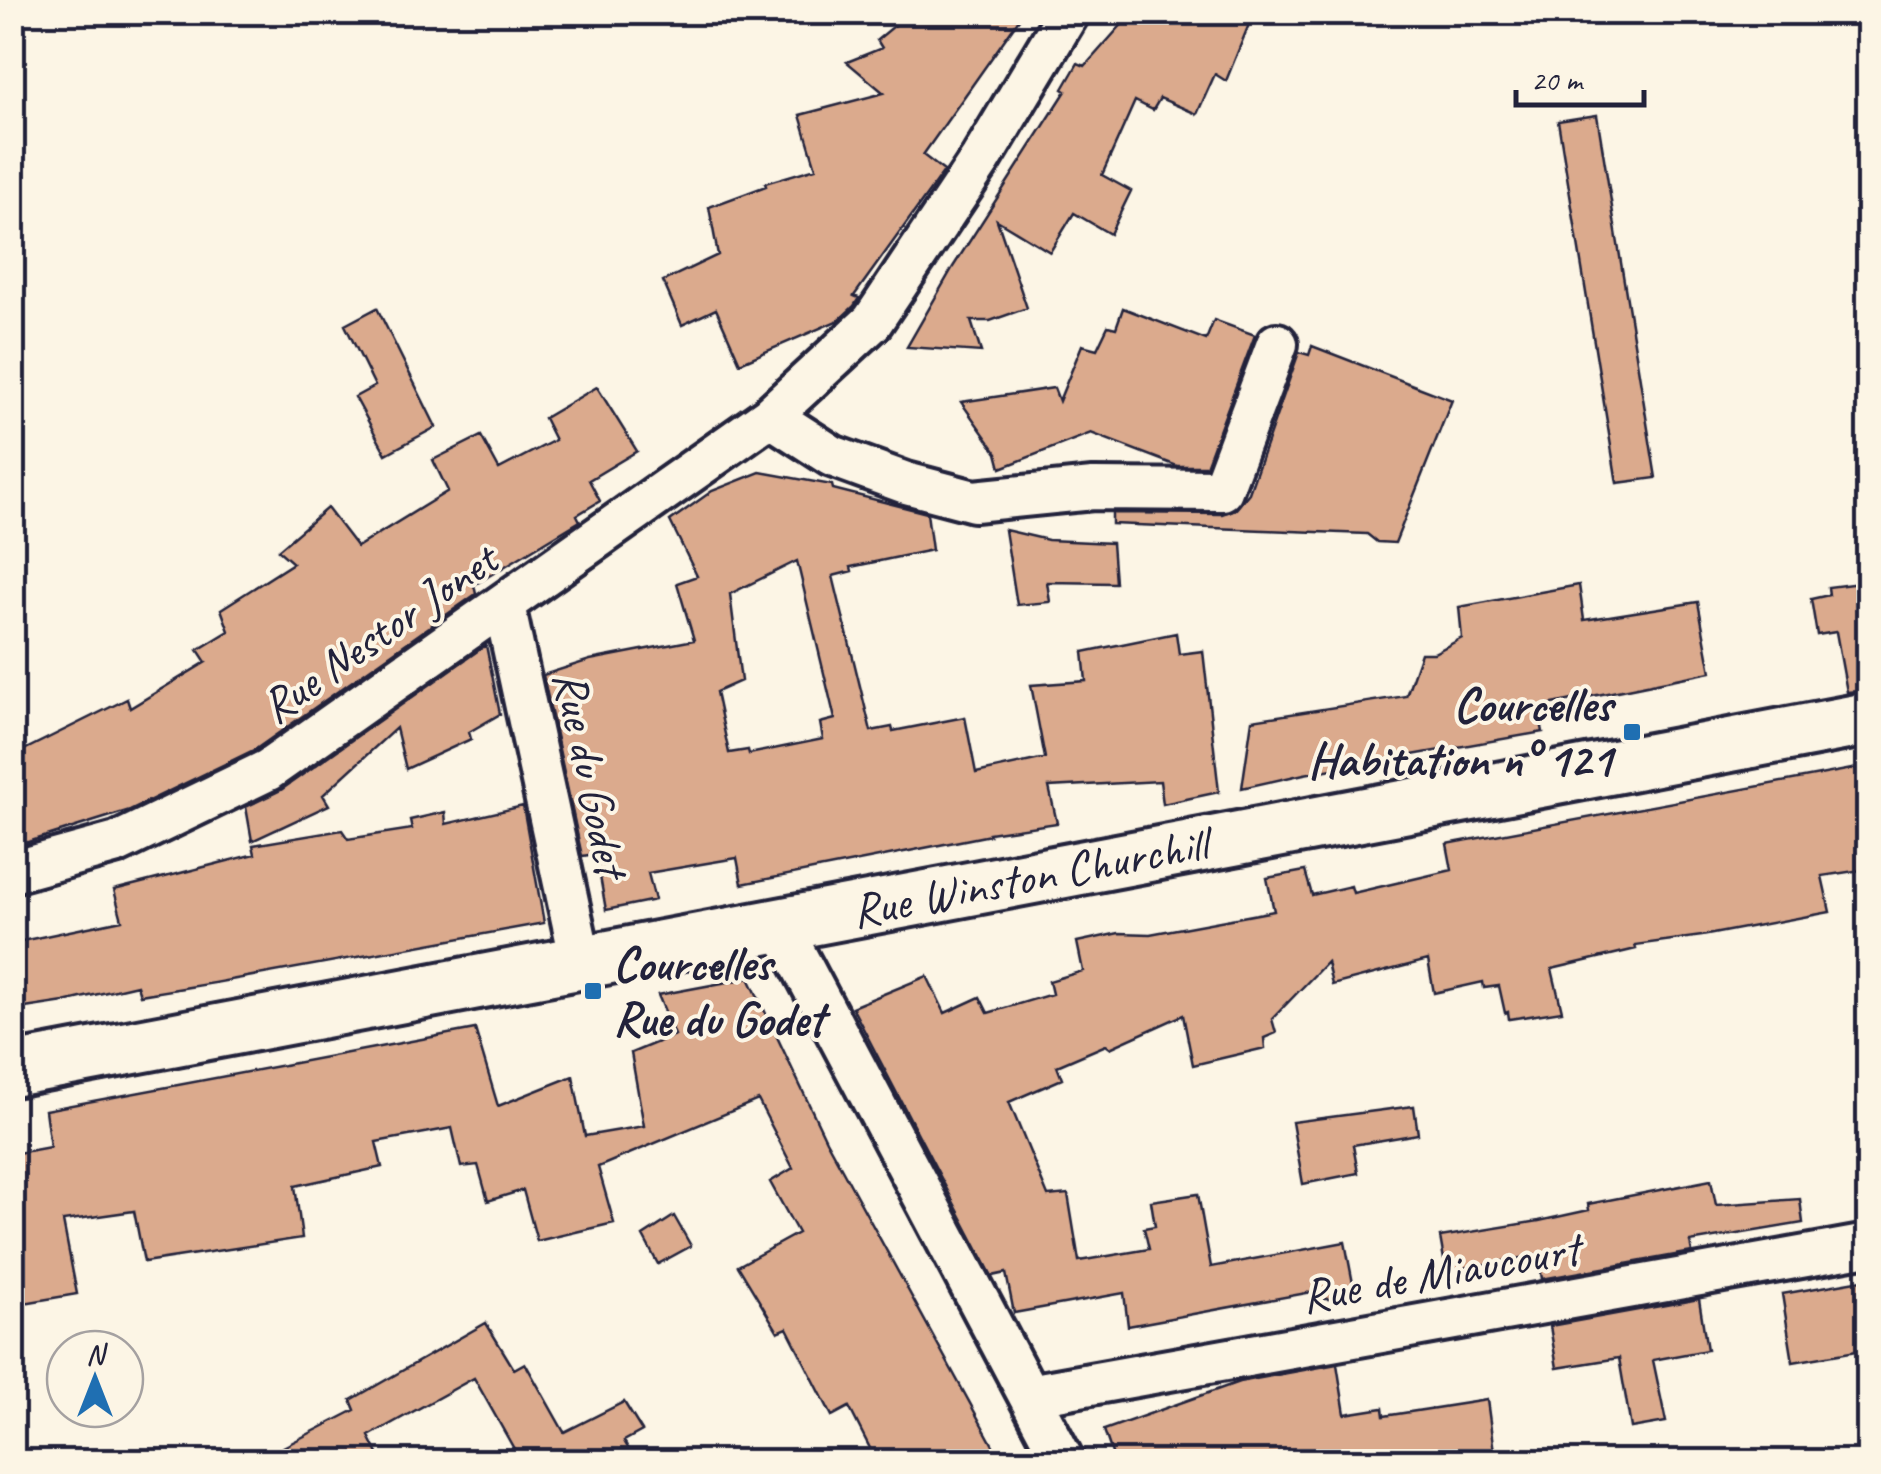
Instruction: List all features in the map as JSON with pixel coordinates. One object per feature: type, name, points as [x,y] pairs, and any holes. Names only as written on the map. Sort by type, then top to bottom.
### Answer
[{"type":"main road","name":"Rue Winston Churchill","points":[[12,1070],[1868,719]]},
{"type":"street","name":"Rue Nestor Jonet","points":[[12,872],[117,843],[268,770],[770,416],[872,322],[981,160],[1069,12]]},
{"type":"street","points":[[770,416],[832,456],[906,483],[974,501],[1093,489],[1222,490],[1277,344]]},
{"type":"street","name":"Rue du Godet","points":[[504,605],[581,962]]},
{"type":"street","points":[[779,924],[1064,1462]]},
{"type":"street","name":"Rue de Miaucourt","points":[[1029,1396],[1868,1246]]},
{"type":"building","points":[[911,12],[1024,12],[923,155],[944,171],[854,296],[859,298],[854,306],[839,320],[740,363],[716,309],[682,325],[663,281],[718,255],[709,207],[766,186],[765,183],[816,168],[800,115],[884,93],[847,62],[882,48],[877,40]]},
{"type":"building","points":[[1133,12],[1254,12],[1226,81],[1215,74],[1197,114],[1160,98],[1153,110],[1135,101],[1102,175],[1131,191],[1110,234],[1074,213],[1050,252],[997,220],[1027,308],[990,321],[971,321],[981,352],[907,347],[953,267],[1066,91],[1063,89],[1078,63],[1085,66]]},
{"type":"building","points":[[1597,115],[1656,478],[1617,483],[1558,121]]},
{"type":"building","points":[[377,308],[436,427],[386,454],[355,397],[375,386],[345,325]]},
{"type":"building","points":[[1123,308],[1206,340],[1214,320],[1255,335],[1206,466],[1177,466],[1091,433],[1001,468],[997,453],[961,402],[1054,388],[1059,401],[1082,345],[1097,349],[1108,326],[1116,328]]},
{"type":"building","points":[[1312,346],[1452,400],[1395,543],[1377,542],[1367,534],[1112,524],[1112,513],[1222,514],[1236,509],[1249,493],[1299,352],[1309,355]]},
{"type":"building","points":[[597,387],[637,451],[589,480],[600,501],[577,515],[580,521],[474,585],[476,594],[256,749],[130,810],[12,847],[12,756],[127,699],[130,708],[206,662],[198,650],[229,631],[221,609],[293,563],[278,550],[327,508],[357,547],[448,491],[433,460],[481,436],[499,469],[555,440],[544,418]]},
{"type":"building","points":[[760,472],[832,485],[833,489],[927,513],[932,550],[851,567],[852,571],[833,576],[871,731],[892,727],[893,731],[965,717],[976,773],[1045,758],[1031,685],[1086,681],[1083,652],[1176,633],[1179,654],[1203,651],[1219,792],[1163,804],[1160,781],[1049,787],[1057,823],[989,833],[742,884],[737,858],[648,873],[655,900],[606,910],[596,854],[582,856],[543,675],[590,660],[694,640],[677,583],[697,576],[670,521],[712,491]],"holes":[[[797,561],[835,719],[820,723],[823,739],[749,754],[748,750],[729,753],[716,692],[741,681],[730,594]]]},
{"type":"building","points":[[1005,530],[1048,540],[1112,543],[1115,583],[1047,582],[1050,602],[1017,605]]},
{"type":"building","points":[[1868,582],[1868,690],[1847,692],[1836,632],[1817,635],[1811,599],[1829,595],[1828,587]]},
{"type":"building","points":[[1579,585],[1584,620],[1698,602],[1711,672],[1538,707],[1543,732],[1242,788],[1252,720],[1406,696],[1421,653],[1434,653],[1462,638],[1459,607]]},
{"type":"building","points":[[486,645],[500,714],[469,732],[471,739],[406,769],[396,728],[323,795],[329,805],[252,841],[246,807],[281,790]]},
{"type":"building","points":[[1868,766],[1868,869],[1822,876],[1830,912],[1635,945],[1636,949],[1552,969],[1562,1011],[1509,1019],[1499,986],[1484,988],[1483,982],[1434,993],[1428,960],[1332,985],[1327,962],[1272,1019],[1276,1033],[1264,1038],[1265,1048],[1193,1065],[1183,1015],[1110,1048],[1106,1045],[1057,1066],[1062,1079],[1009,1102],[1048,1196],[1068,1194],[1079,1261],[1149,1249],[1144,1228],[1155,1226],[1151,1201],[1198,1194],[1211,1267],[1345,1242],[1356,1299],[1313,1299],[1312,1292],[1128,1326],[1124,1293],[1014,1313],[1006,1273],[992,1276],[852,1007],[927,976],[945,1013],[980,997],[988,1013],[1052,994],[1049,981],[1083,971],[1077,942],[1119,933],[1150,934],[1274,911],[1267,878],[1305,871],[1312,895],[1351,886],[1353,893],[1452,870],[1447,844]]},
{"type":"building","points":[[523,806],[544,923],[214,983],[140,995],[137,985],[12,1010],[12,943],[122,920],[114,890],[255,854],[253,845],[342,830],[348,839],[412,829],[410,820],[445,812],[446,824]]},
{"type":"building","points":[[749,978],[826,1140],[1002,1462],[877,1462],[849,1407],[832,1416],[787,1328],[778,1332],[738,1266],[798,1233],[770,1182],[793,1168],[758,1100],[598,1167],[614,1223],[537,1241],[523,1190],[488,1201],[478,1165],[461,1167],[452,1128],[376,1142],[382,1167],[295,1186],[302,1238],[144,1262],[134,1211],[63,1221],[77,1294],[12,1305],[12,1154],[50,1147],[45,1110],[475,1029],[498,1106],[573,1076],[585,1136],[644,1126],[631,1053],[675,1035],[658,995]]},
{"type":"building","points":[[1414,1106],[1418,1134],[1353,1145],[1358,1173],[1303,1184],[1292,1122]]},
{"type":"building","points":[[1711,1180],[1716,1205],[1800,1199],[1803,1223],[1690,1242],[1692,1252],[1542,1279],[1538,1255],[1446,1271],[1440,1237],[1539,1221],[1589,1210],[1588,1204]]},
{"type":"building","points":[[674,1216],[691,1246],[658,1264],[643,1236]]},
{"type":"building","points":[[1868,1279],[1868,1349],[1793,1362],[1782,1294]]},
{"type":"building","points":[[1699,1299],[1707,1350],[1653,1360],[1666,1422],[1631,1428],[1619,1358],[1557,1368],[1550,1326]]},
{"type":"building","points":[[486,1323],[514,1369],[525,1363],[564,1432],[624,1402],[642,1431],[624,1441],[636,1462],[507,1462],[518,1456],[474,1378],[369,1436],[382,1462],[254,1462],[355,1410],[351,1400]]},
{"type":"building","points":[[1337,1364],[1345,1414],[1383,1408],[1384,1416],[1487,1400],[1495,1459],[1115,1462],[1104,1430],[1239,1382]]},
{"type":"place","name":"Courcelles Habitation n° 121","points":[[1632,732]]},
{"type":"place","name":"Courcelles Rue du Godet","points":[[593,991]]}]
